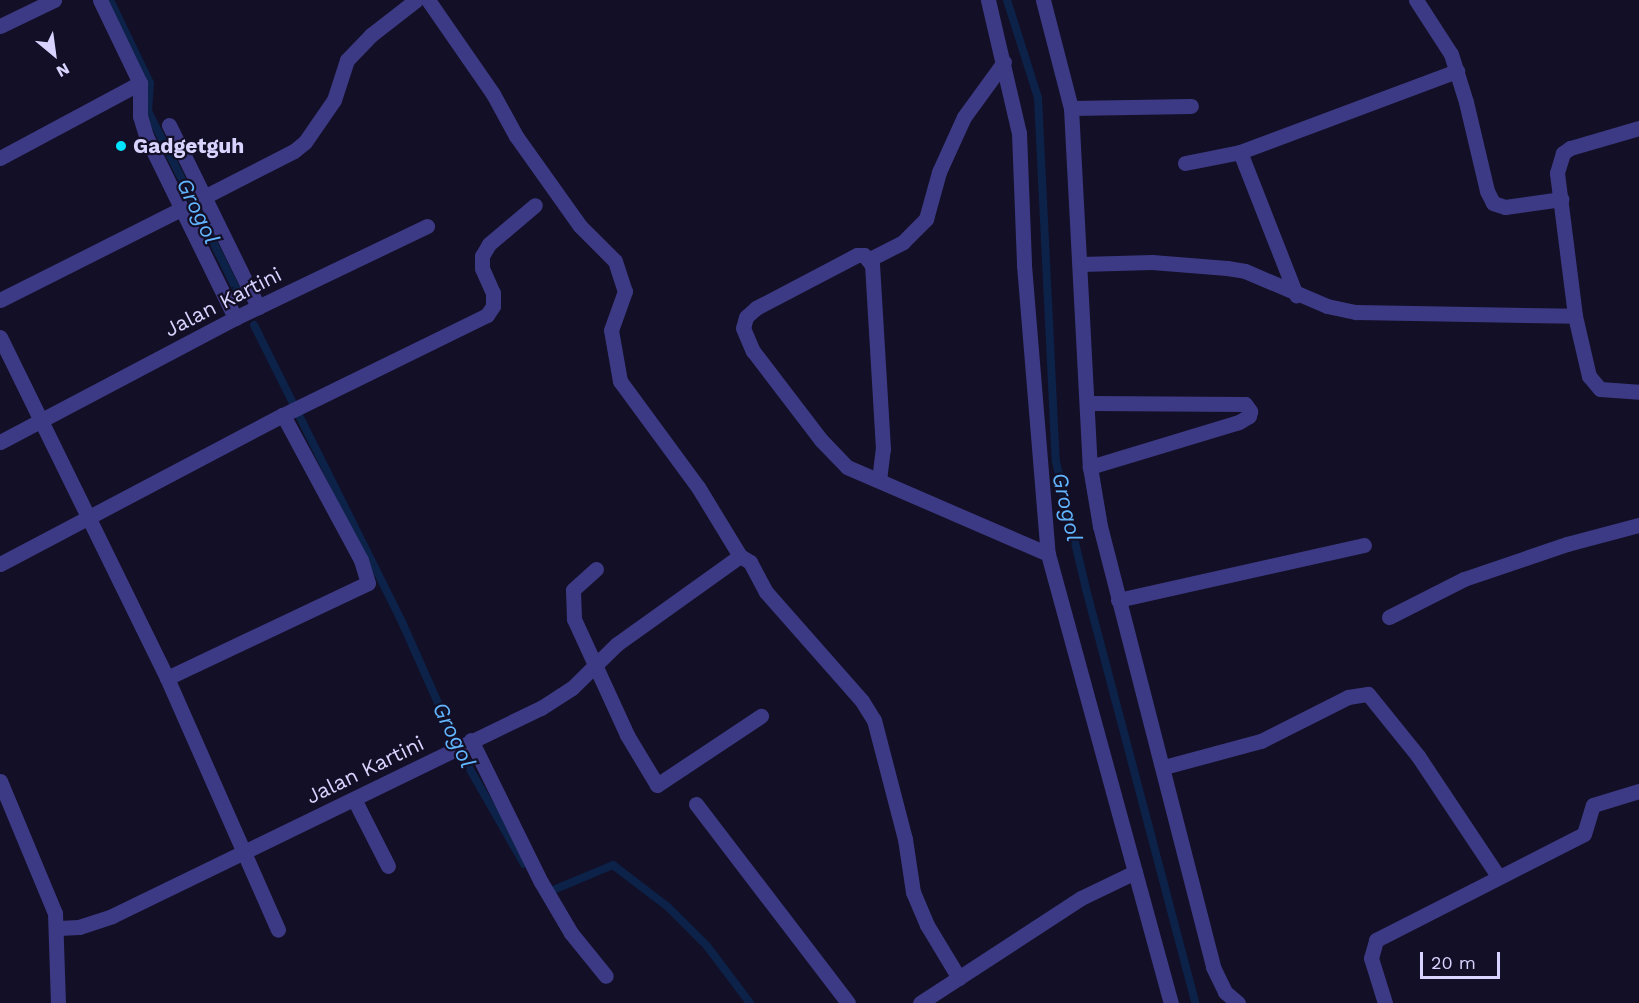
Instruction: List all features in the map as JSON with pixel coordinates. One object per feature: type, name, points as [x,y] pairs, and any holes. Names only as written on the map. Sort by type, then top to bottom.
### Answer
[{"type":"street","points":[[0,26],[54,0]]},
{"type":"street","points":[[100,0],[141,83],[142,125],[235,318]]},
{"type":"street","points":[[204,197],[294,151],[304,142],[334,100],[342,68],[356,49],[416,0]]},
{"type":"street","points":[[428,0],[493,94],[516,136],[580,226],[615,261],[625,291],[611,330],[620,381],[698,487],[766,592],[862,701],[874,720],[920,912],[959,978]]},
{"type":"street","points":[[988,0],[1004,62],[1021,152],[1024,265],[1048,554],[1171,1003]]},
{"type":"street","points":[[1043,0],[1071,108],[1090,467],[1118,600],[1164,767],[1215,974],[1225,992],[1238,1003]]},
{"type":"street","points":[[1416,0],[1437,30],[1457,71],[1487,191],[1493,203],[1505,207],[1561,199]]},
{"type":"street","points":[[1004,62],[964,117],[939,172],[926,219],[903,242],[870,259],[857,255],[756,308],[746,317],[743,328],[763,367],[821,440],[847,467],[1048,554]]},
{"type":"street","points":[[1185,163],[1240,152],[1457,71]]},
{"type":"street","points":[[0,158],[141,83]]},
{"type":"street","points":[[1071,108],[1191,106]]},
{"type":"street","points":[[169,125],[258,307]]},
{"type":"street","points":[[1639,128],[1581,143],[1563,153],[1557,173],[1575,316],[1593,383],[1607,390],[1639,392]]},
{"type":"street","points":[[1240,152],[1296,295]]},
{"type":"street","points":[[0,564],[286,413],[487,315],[493,306],[493,293],[482,268],[482,256],[489,244],[534,205]]},
{"type":"street","points":[[0,300],[181,209]]},
{"type":"street","name":"Jalan Kartini","points":[[0,442],[235,318],[427,226]]},
{"type":"street","points":[[870,259],[883,449],[879,480]]},
{"type":"street","points":[[1081,264],[1200,264],[1245,272],[1296,295],[1356,312],[1575,316]]},
{"type":"street","points":[[0,337],[167,678],[278,930]]},
{"type":"street","points":[[1088,403],[1245,404],[1250,411],[1249,416],[1239,422],[1090,467]]},
{"type":"street","points":[[167,678],[368,584],[356,549],[286,413]]},
{"type":"street","points":[[1389,617],[1464,579],[1567,544],[1639,525]]},
{"type":"street","points":[[1118,600],[1364,546]]},
{"type":"street","name":"Jalan Kartini","points":[[59,928],[79,927],[112,916],[559,697],[617,645],[743,557]]},
{"type":"street","points":[[596,569],[577,584],[570,601],[594,666],[627,735],[657,785],[761,716]]},
{"type":"street","points":[[1164,767],[1261,741],[1348,697],[1368,694],[1418,756],[1498,876]]},
{"type":"street","points":[[468,741],[570,933],[606,976]]},
{"type":"street","points":[[0,781],[43,878],[59,928],[55,982],[58,1003]]},
{"type":"street","points":[[1385,1003],[1371,958],[1371,947],[1376,940],[1584,834],[1593,805],[1605,798],[1639,791]]},
{"type":"street","points":[[354,799],[388,866]]},
{"type":"street","points":[[696,804],[848,1003]]},
{"type":"street","points":[[920,1003],[1081,898],[1135,872]]},
{"type":"waterway","name":"Grogol","points":[[110,0],[150,83],[148,111],[237,290]]},
{"type":"waterway","name":"Grogol","points":[[1007,0],[1038,98],[1056,462],[1086,589],[1195,1003]]},
{"type":"waterway","name":"Grogol","points":[[254,325],[402,622],[459,750],[524,864]]},
{"type":"waterway","name":"Grogol","points":[[546,893],[613,865],[668,907],[707,946],[750,1003]]},
{"type":"place","name":"Gadgetguh","points":[[121,146]]}]
